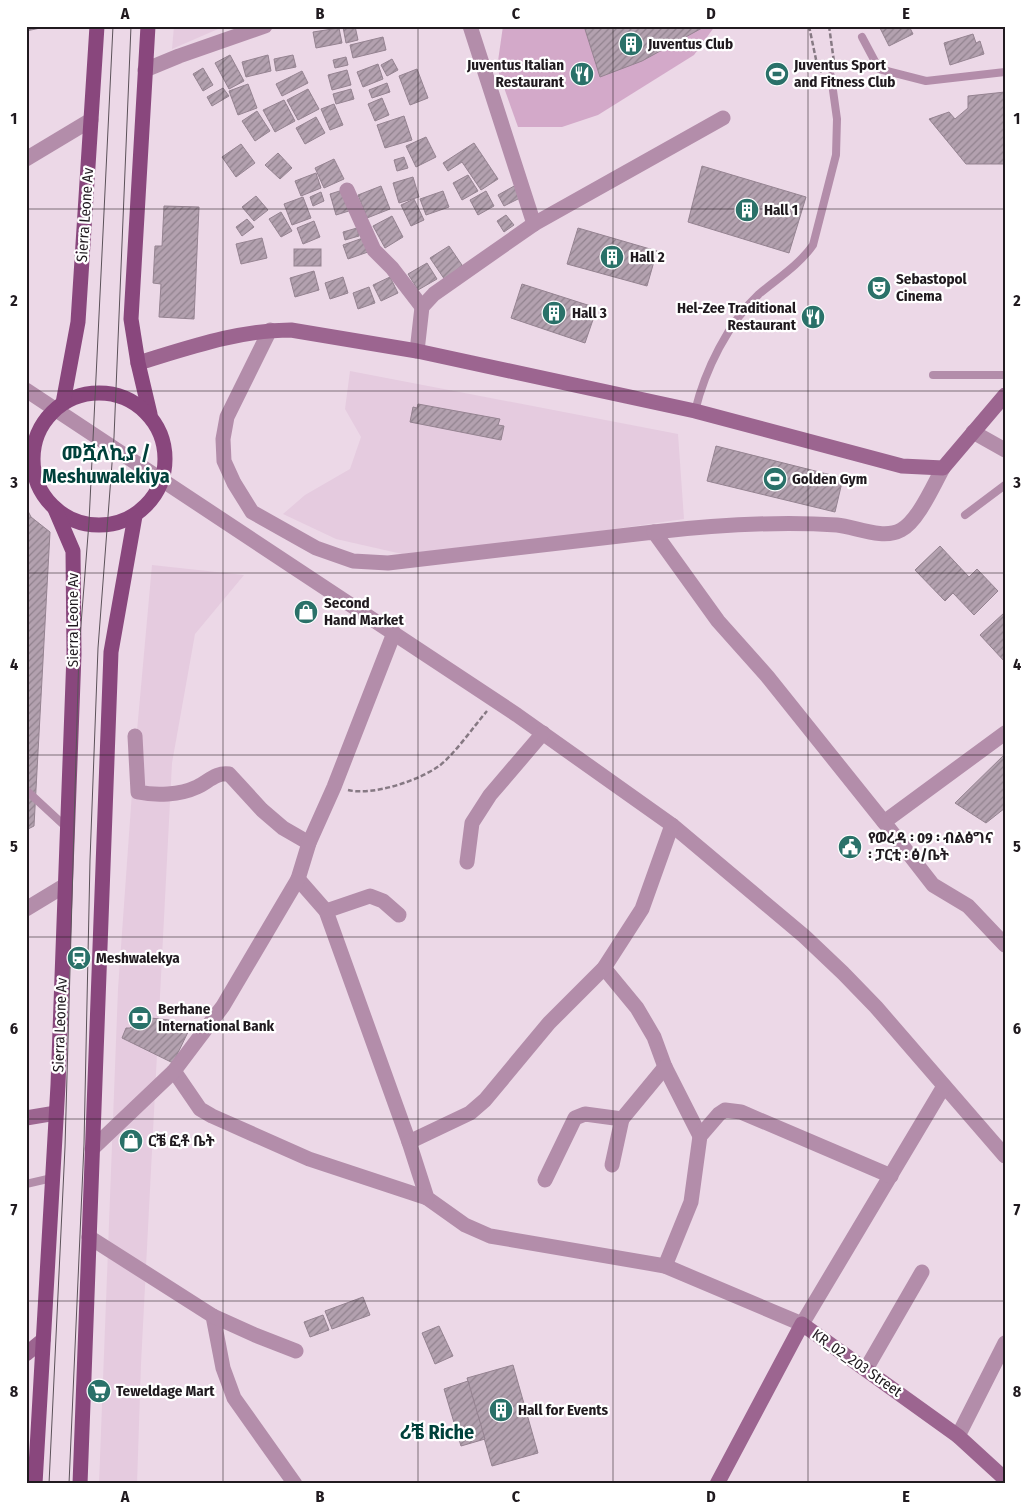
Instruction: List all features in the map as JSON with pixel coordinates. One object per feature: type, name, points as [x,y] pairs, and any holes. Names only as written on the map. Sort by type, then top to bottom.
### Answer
[{"type":"main road","name":"Sierra Leone Av","points":[[63,402],[78,322],[97,26]]},
{"type":"main road","points":[[148,26],[131,318],[138,362],[150,414],[164,439],[166,468],[156,496],[135,516],[115,524],[94,526],[73,520],[55,509],[40,490],[32,466],[34,442],[45,420],[63,402],[85,393],[108,392],[131,400],[150,414]]},
{"type":"main road","name":"Sierra Leone Av","points":[[35,1484],[56,1113],[74,654],[73,551],[55,509]]},
{"type":"main road","points":[[80,1484],[111,652],[135,516]]},
{"type":"street","points":[[145,70],[265,26]]},
{"type":"street","points":[[470,26],[534,224]]},
{"type":"street","points":[[418,351],[422,307],[434,294],[534,224],[723,118]]},
{"type":"street","points":[[26,160],[91,120]]},
{"type":"street","points":[[347,190],[374,250],[392,268],[422,307]]},
{"type":"street","points":[[270,330],[227,417],[222,439],[224,461],[252,512],[316,548],[353,561],[388,564],[654,532],[788,522],[840,525],[887,534],[899,531],[910,524],[943,468],[1005,395]]},
{"type":"street","points":[[138,362],[230,335],[270,330],[291,330],[418,351],[695,411],[902,466],[943,468]]},
{"type":"street","points":[[26,390],[543,733],[672,825],[804,936],[876,1007],[1005,1156]]},
{"type":"street","points":[[973,432],[1005,450]]},
{"type":"street","points":[[654,532],[718,621],[767,676],[933,885],[968,906],[1003,938]]},
{"type":"street","points":[[92,1149],[174,1071],[223,1006],[298,879],[309,843],[334,787],[394,633]]},
{"type":"street","points":[[467,862],[472,823],[490,796],[543,733]]},
{"type":"street","points":[[884,822],[1005,733]]},
{"type":"street","points":[[135,736],[138,792],[149,795],[178,792],[196,788],[222,773],[228,774],[262,810],[283,828],[309,843]]},
{"type":"street","points":[[410,1142],[470,1114],[485,1100],[549,1023],[604,968],[642,909],[672,825]]},
{"type":"street","points":[[298,879],[326,911],[410,1142],[427,1198]]},
{"type":"street","points":[[26,910],[64,886]]},
{"type":"street","points":[[326,911],[370,896],[383,901],[399,915]]},
{"type":"street","points":[[604,968],[637,1008],[654,1037],[665,1068],[700,1136]]},
{"type":"street","points":[[612,1166],[622,1119],[665,1068]]},
{"type":"street","points":[[174,1071],[200,1109],[212,1116],[309,1159],[427,1198],[464,1225],[490,1236],[665,1266],[802,1324],[944,1086]]},
{"type":"street","points":[[665,1266],[691,1202],[700,1136],[719,1114],[732,1110],[891,1176]]},
{"type":"street","points":[[26,1118],[56,1113]]},
{"type":"street","points":[[545,1180],[575,1118],[585,1114],[622,1119]]},
{"type":"street","points":[[89,1237],[213,1316],[296,1351]]},
{"type":"street","points":[[866,1369],[922,1272]]},
{"type":"street","points":[[213,1316],[223,1368],[234,1398],[285,1477],[295,1484]]},
{"type":"street","name":"KR_02_203 Street","points":[[717,1484],[802,1324],[958,1436],[1005,1480]]},
{"type":"street","points":[[26,1354],[42,1340]]},
{"type":"street","points":[[958,1436],[1005,1343]]},
{"type":"lane","points":[[862,37],[878,69],[918,79],[934,80],[1005,72]]},
{"type":"lane","points":[[695,411],[698,398],[719,350],[737,317],[758,296],[807,254],[813,245],[836,155],[836,119],[830,76]]},
{"type":"lane","points":[[933,375],[1005,375]]},
{"type":"lane","points":[[965,516],[1005,485]]},
{"type":"lane","points":[[27,792],[66,827]]},
{"type":"lane","points":[[26,1184],[52,1178]]},
{"type":"path","points":[[809,26],[818,69],[830,76],[836,65],[828,26]]},
{"type":"path","points":[[334,787],[359,793],[410,781],[439,766],[495,701]]},
{"type":"shaded area","points":[[174,26],[225,26],[172,49]]},
{"type":"shaded area","name":"Juventus Italian Restaurant","points":[[503,26],[715,26],[694,55],[598,115],[562,127],[518,127],[497,68]]},
{"type":"shaded area","points":[[350,371],[678,434],[684,519],[552,538],[402,554],[336,539],[283,514],[305,495],[350,469],[361,437],[345,409]]},
{"type":"shaded area","points":[[152,565],[244,575],[195,634],[172,763],[141,1364],[137,1484],[99,1484],[118,989],[134,764]]},
{"type":"building","points":[[26,26],[50,26],[26,31]]},
{"type":"building","points":[[355,26],[358,40],[346,43],[343,27]]},
{"type":"building","name":"Juventus Club","points":[[584,26],[701,26],[702,28],[642,61],[600,77]]},
{"type":"building","points":[[879,26],[909,26],[913,34],[889,46]]},
{"type":"building","points":[[339,28],[342,43],[316,48],[313,32]]},
{"type":"building","points":[[973,34],[976,43],[980,41],[984,54],[950,65],[944,43]]},
{"type":"building","points":[[383,37],[386,50],[353,58],[350,45]]},
{"type":"building","points":[[230,55],[244,81],[229,89],[215,63]]},
{"type":"building","points":[[268,55],[271,71],[246,77],[242,62]]},
{"type":"building","points":[[293,55],[296,67],[276,71],[274,59]]},
{"type":"building","points":[[346,57],[348,65],[335,68],[333,60]]},
{"type":"building","points":[[392,59],[398,70],[387,76],[381,65]]},
{"type":"building","points":[[378,64],[383,79],[363,87],[357,72]]},
{"type":"building","points":[[203,68],[213,85],[203,91],[193,74]]},
{"type":"building","points":[[417,69],[428,98],[410,105],[399,76]]},
{"type":"building","points":[[347,70],[351,85],[332,90],[328,75]]},
{"type":"building","points":[[302,71],[308,83],[282,96],[276,84]]},
{"type":"building","points":[[387,83],[390,92],[372,98],[369,90]]},
{"type":"building","points":[[248,84],[257,108],[238,115],[229,91]]},
{"type":"building","points":[[223,88],[229,96],[212,106],[207,97]]},
{"type":"building","points":[[308,89],[319,109],[298,120],[287,100]]},
{"type":"building","points":[[351,89],[354,99],[336,104],[333,94]]},
{"type":"building","points":[[1005,92],[1005,164],[966,164],[929,119],[949,112],[955,119],[968,108],[968,96]]},
{"type":"building","points":[[382,98],[389,115],[375,121],[368,104]]},
{"type":"building","points":[[284,100],[295,121],[275,132],[263,110]]},
{"type":"building","points":[[334,104],[343,125],[330,130],[321,109]]},
{"type":"building","points":[[257,111],[270,131],[255,141],[242,121]]},
{"type":"building","points":[[404,116],[412,140],[385,148],[377,125]]},
{"type":"building","points":[[316,117],[325,133],[305,144],[296,128]]},
{"type":"building","points":[[426,137],[436,157],[416,167],[406,146]]},
{"type":"building","points":[[474,143],[498,179],[481,190],[462,162],[448,171],[443,163]]},
{"type":"building","points":[[241,144],[255,163],[236,177],[222,157]]},
{"type":"building","points":[[278,153],[292,168],[280,179],[265,165]]},
{"type":"building","points":[[404,157],[408,168],[397,171],[394,160]]},
{"type":"building","points":[[334,159],[344,179],[324,188],[315,168]]},
{"type":"building","name":"Hall 1","points":[[702,166],[806,197],[789,253],[688,222]]},
{"type":"building","points":[[316,173],[321,188],[301,196],[295,181]]},
{"type":"building","points":[[468,175],[478,191],[462,200],[453,183]]},
{"type":"building","points":[[413,177],[419,197],[399,203],[393,183]]},
{"type":"building","points":[[516,185],[522,197],[504,206],[498,195]]},
{"type":"building","points":[[381,186],[390,209],[367,218],[358,195]]},
{"type":"building","points":[[346,189],[352,210],[336,215],[330,194]]},
{"type":"building","points":[[443,191],[449,207],[426,215],[420,199]]},
{"type":"building","points":[[486,191],[494,206],[478,215],[470,200]]},
{"type":"building","points":[[321,192],[324,201],[313,206],[310,197]]},
{"type":"building","points":[[256,196],[268,210],[254,221],[242,207]]},
{"type":"building","points":[[303,197],[311,218],[292,225],[284,204]]},
{"type":"building","points":[[414,199],[424,220],[411,226],[401,205]]},
{"type":"building","points":[[164,206],[199,207],[194,319],[159,317],[161,284],[153,283],[155,246],[162,246]]},
{"type":"building","points":[[281,212],[292,231],[281,237],[269,219]]},
{"type":"building","points":[[506,215],[514,225],[504,232],[497,221]]},
{"type":"building","points":[[392,216],[403,237],[385,248],[373,226]]},
{"type":"building","points":[[247,219],[254,227],[242,236],[236,227]]},
{"type":"building","points":[[314,221],[320,237],[303,244],[297,228]]},
{"type":"building","points":[[357,228],[359,236],[345,240],[343,232]]},
{"type":"building","name":"Hall 2","points":[[578,228],[657,251],[647,286],[567,264]]},
{"type":"building","points":[[262,238],[267,258],[241,264],[236,244]]},
{"type":"building","points":[[363,238],[368,252],[348,259],[343,245]]},
{"type":"building","points":[[449,246],[464,268],[445,280],[430,258]]},
{"type":"building","points":[[294,249],[321,249],[321,266],[294,266]]},
{"type":"building","points":[[427,263],[437,279],[418,290],[408,274]]},
{"type":"building","points":[[314,271],[319,290],[295,297],[290,278]]},
{"type":"building","points":[[343,277],[348,293],[330,299],[325,283]]},
{"type":"building","points":[[390,277],[398,293],[381,301],[373,285]]},
{"type":"building","name":"Hall 3","points":[[522,284],[597,308],[585,343],[511,318]]},
{"type":"building","points":[[369,287],[375,303],[358,309],[353,293]]},
{"type":"building","points":[[418,404],[500,419],[498,425],[504,426],[501,440],[410,422],[413,407],[417,408]]},
{"type":"building","name":"Golden Gym","points":[[716,446],[843,478],[835,512],[707,481]]},
{"type":"building","points":[[26,507],[31,517],[50,532],[34,826],[26,830]]},
{"type":"building","points":[[940,546],[969,577],[977,569],[998,591],[974,615],[953,593],[945,601],[915,570]]},
{"type":"building","points":[[1005,613],[1005,662],[980,635]]},
{"type":"building","points":[[1005,754],[1005,808],[986,823],[955,803]]},
{"type":"building","points":[[141,1017],[169,1020],[190,1028],[173,1063],[122,1038],[126,1028],[130,1028]]},
{"type":"building","points":[[363,1297],[370,1315],[332,1329],[325,1311]]},
{"type":"building","points":[[323,1315],[329,1330],[310,1337],[304,1322]]},
{"type":"building","points":[[439,1326],[453,1356],[435,1364],[422,1333]]},
{"type":"building","name":"Hall for Events","points":[[513,1365],[538,1453],[492,1466],[467,1378]]},
{"type":"building","points":[[468,1381],[485,1439],[461,1446],[444,1389]]},
{"type":"tram line","points":[[49,1484],[65,1147],[79,650],[89,522],[113,26]]},
{"type":"tram line","points":[[69,1484],[84,1144],[90,860],[98,648],[114,437],[131,26]]},
{"type":"place","name":"Juventus Club","points":[[631,44]]},
{"type":"place","name":"Juventus Italian Restaurant","points":[[582,74]]},
{"type":"place","name":"Juventus Sport and Fitness Club","points":[[777,74]]},
{"type":"place","name":"Hall 1","points":[[747,210]]},
{"type":"place","name":"Hall 2","points":[[612,257]]},
{"type":"place","name":"Sebastopol Cinema","points":[[879,288]]},
{"type":"place","name":"Hall 3","points":[[554,313]]},
{"type":"place","name":"Hel-Zee Traditional Restaurant","points":[[813,317]]},
{"type":"place","name":"Golden Gym","points":[[775,479]]},
{"type":"place","name":"Second Hand Market","points":[[306,612]]},
{"type":"place","name":"የወረዳ ፡ 09 ፡ ብልፅግና ፡ ፓርቲ ፡ ፅ/ቤት","points":[[850,847]]},
{"type":"place","name":"Meshwalekya","points":[[79,958]]},
{"type":"place","name":"Berhane International Bank","points":[[140,1018]]},
{"type":"place","name":"ርቼ ፎቶ ቤት","points":[[131,1141]]},
{"type":"place","name":"Teweldage Mart","points":[[99,1391]]},
{"type":"place","name":"Hall for Events","points":[[501,1410]]},
{"type":"district","name":"መሿለኪያ / Meshuwalekiya","points":[[106,464]]},
{"type":"district","name":"ሪቼ Riche","points":[[437,1432]]}]
